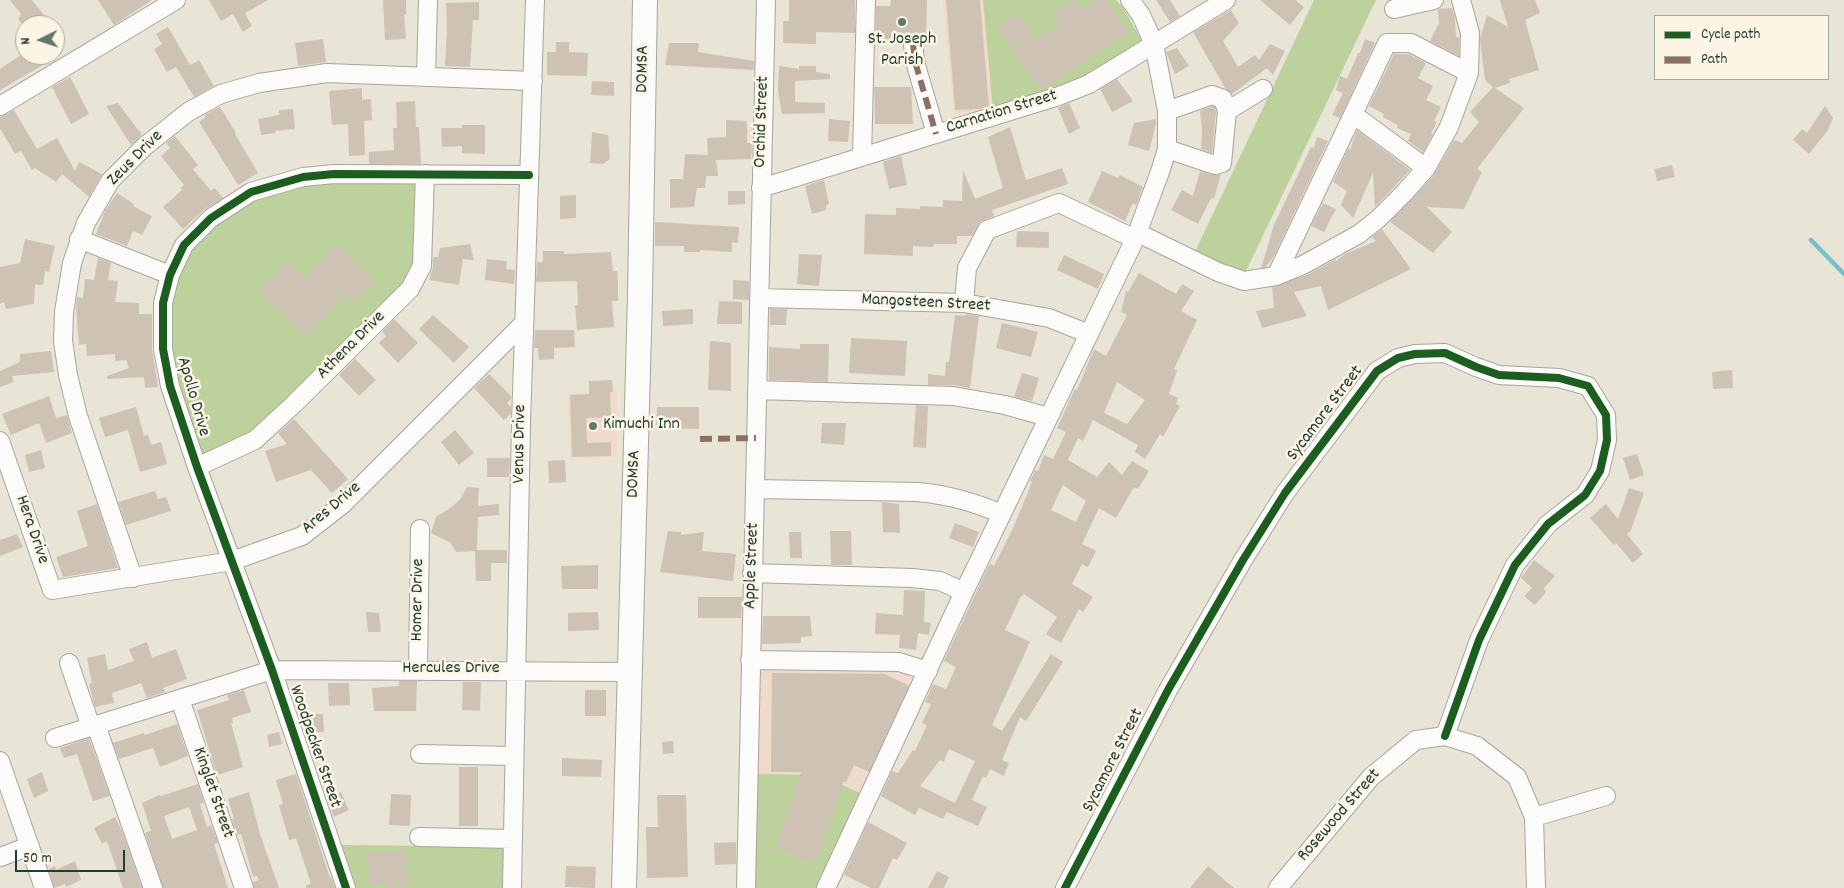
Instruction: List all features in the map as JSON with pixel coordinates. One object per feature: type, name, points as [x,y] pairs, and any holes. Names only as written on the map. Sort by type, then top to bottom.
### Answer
[{"type":"main road","name":"DOMSA","points":[[624,888],[646,0]]},
{"type":"street","points":[[0,106],[176,0]]},
{"type":"street","points":[[426,76],[428,0]]},
{"type":"street","name":"Venus Drive","points":[[512,888],[524,323],[535,0]]},
{"type":"street","name":"Orchid Street","points":[[760,244],[766,0]]},
{"type":"street","points":[[862,157],[866,0]]},
{"type":"street","points":[[826,888],[964,592],[1136,236],[1167,149],[1165,104],[1154,44],[1141,15],[1130,0]]},
{"type":"street","name":"Carnation Street","points":[[761,188],[1059,96],[1089,84],[1226,0]]},
{"type":"street","points":[[1394,9],[1434,0]]},
{"type":"street","points":[[964,303],[967,268],[987,230],[1058,203],[1218,272],[1244,281],[1276,276],[1303,265],[1359,234],[1378,219],[1426,168],[1449,127],[1469,73],[1470,33],[1461,0]]},
{"type":"street","points":[[1276,276],[1387,43],[1411,43],[1469,73]]},
{"type":"street","points":[[913,45],[926,102],[936,134]]},
{"type":"street","name":"Zeus Drive","points":[[133,578],[78,416],[63,340],[64,312],[72,263],[86,223],[110,181],[144,147],[188,112],[221,94],[259,83],[327,73],[533,81]]},
{"type":"street","points":[[1227,111],[1262,89]]},
{"type":"street","points":[[1165,104],[1212,95],[1223,99],[1227,111],[1222,163],[1215,165],[1167,149]]},
{"type":"street","points":[[1354,115],[1426,168]]},
{"type":"street","name":"Apollo Drive","points":[[253,617],[197,467],[170,386],[163,349],[162,303],[170,275],[184,245],[211,218],[251,192],[303,177],[334,174],[529,175]]},
{"type":"street","name":"Athena Drive","points":[[197,467],[255,440],[410,289],[422,266],[424,174]]},
{"type":"street","points":[[80,238],[170,275]]},
{"type":"street","name":"Apple Street","points":[[746,888],[760,244]]},
{"type":"street","name":"Mangosteen Street","points":[[758,298],[964,303],[1049,318],[1089,334]]},
{"type":"street","name":"Ares Drive","points":[[52,590],[232,561],[302,536],[343,504],[524,323]]},
{"type":"street","name":"Sycamore Street","points":[[1065,888],[1168,690],[1285,493],[1377,371],[1398,358],[1415,354],[1445,353],[1499,375],[1559,378],[1588,386],[1606,415],[1607,440],[1600,471],[1585,495],[1548,524],[1515,565],[1479,640],[1445,736]]},
{"type":"street","points":[[757,390],[953,396],[1005,405],[1048,417]]},
{"type":"street","name":"Hera Drive","points":[[0,441],[52,590]]},
{"type":"street","points":[[755,489],[943,494],[1002,514]]},
{"type":"street","name":"Homer Drive","points":[[418,670],[420,529]]},
{"type":"street","points":[[752,573],[912,578],[940,581],[964,592]]},
{"type":"street","name":"Woodpecker Street","points":[[253,617],[346,888]]},
{"type":"street","points":[[750,660],[900,662],[928,671]]},
{"type":"street","points":[[69,664],[94,726],[153,888]]},
{"type":"street","name":"Hercules Drive","points":[[55,738],[272,670],[629,672]]},
{"type":"street","name":"Kinglet Street","points":[[180,699],[244,888]]},
{"type":"street","name":"Rosewood Street","points":[[1278,888],[1371,778],[1416,740],[1445,736],[1477,746],[1516,777],[1534,817],[1536,888]]},
{"type":"street","points":[[420,754],[514,756]]},
{"type":"street","points":[[0,761],[44,888]]},
{"type":"street","points":[[1534,817],[1606,796]]},
{"type":"street","points":[[419,837],[513,839]]},
{"type":"street","points":[[0,857],[30,846]]},
{"type":"shaded area","points":[[943,0],[983,0],[993,111],[954,114]]},
{"type":"shaded area","name":"Kimuchi Inn","points":[[617,392],[617,457],[570,458],[568,394]]},
{"type":"shaded area","points":[[759,669],[897,670],[915,679],[862,794],[820,775],[756,774]]},
{"type":"green space","points":[[983,0],[1116,0],[1124,9],[1142,41],[1084,76],[1040,95],[993,111]]},
{"type":"green space","points":[[1314,0],[1376,0],[1245,273],[1195,252]]},
{"type":"green space","points":[[416,181],[414,262],[404,284],[251,433],[202,456],[179,390],[171,349],[170,304],[190,249],[216,225],[254,199],[299,185],[330,182]]},
{"type":"green space","points":[[756,774],[820,775],[862,794],[818,888],[753,888]]},
{"type":"green space","points":[[341,845],[509,847],[508,888],[355,888]]},
{"type":"building","points":[[10,0],[32,0],[44,15],[20,15]]},
{"type":"building","points":[[98,0],[152,0],[114,25]]},
{"type":"building","points":[[209,0],[268,0],[245,13],[252,26],[243,32],[233,14],[221,21]]},
{"type":"building","points":[[383,0],[406,0],[406,14],[404,15],[406,39],[385,40]]},
{"type":"building","points":[[789,0],[855,0],[855,33],[816,32],[816,44],[783,43],[783,21],[789,21]]},
{"type":"building","name":"St. Joseph Parish","points":[[891,0],[927,0],[926,40],[922,40],[917,35],[912,34],[904,39],[877,39],[876,6],[890,6]]},
{"type":"building","points":[[946,0],[980,0],[989,106],[979,109],[955,110]]},
{"type":"building","points":[[1073,0],[1081,9],[1095,0],[1106,0],[1128,32],[1041,90],[998,28],[1018,14],[1036,40],[1061,23],[1055,12]]},
{"type":"building","points":[[1156,0],[1170,0],[1180,16],[1170,22]]},
{"type":"building","points":[[1260,0],[1295,0],[1304,7],[1290,25]]},
{"type":"building","points":[[1500,0],[1535,0],[1540,13],[1525,20],[1539,70],[1509,79],[1510,83],[1495,88],[1524,108],[1477,169],[1482,172],[1464,209],[1427,207],[1452,232],[1433,253],[1390,222],[1434,175],[1454,140],[1462,143],[1479,122],[1470,112],[1493,87],[1485,80],[1480,39],[1487,15],[1508,27]]},
{"type":"building","points":[[479,2],[479,20],[473,20],[470,67],[445,66],[446,3]]},
{"type":"building","points":[[1452,8],[1456,37],[1459,37],[1459,56],[1430,41],[1439,23],[1438,9]]},
{"type":"building","points":[[1231,10],[1239,23],[1223,41],[1238,67],[1255,55],[1259,60],[1270,44],[1285,51],[1273,75],[1267,68],[1232,94],[1225,88],[1193,32]]},
{"type":"building","points":[[168,27],[190,65],[199,60],[214,86],[194,97],[176,67],[167,72],[154,49],[162,44],[156,34]]},
{"type":"building","points":[[323,39],[326,62],[298,66],[295,43]]},
{"type":"building","points":[[1365,39],[1375,43],[1340,118],[1332,115],[1343,93],[1336,90],[1340,76],[1347,79]]},
{"type":"building","points":[[556,42],[569,42],[569,52],[588,53],[587,76],[547,75],[547,52],[556,52]]},
{"type":"building","points":[[669,43],[699,43],[698,52],[754,61],[754,70],[665,65]]},
{"type":"building","points":[[1177,48],[1189,66],[1175,74],[1166,52]]},
{"type":"building","points":[[1394,54],[1408,54],[1426,63],[1418,78],[1433,86],[1426,100],[1441,107],[1434,121],[1437,122],[1431,133],[1433,134],[1423,152],[1408,141],[1411,134],[1397,128],[1398,125],[1383,117],[1384,114],[1369,106]]},
{"type":"building","points":[[15,59],[15,65],[43,65],[0,90],[0,69]]},
{"type":"building","points":[[779,66],[799,69],[799,66],[816,66],[816,72],[830,74],[830,79],[795,81],[795,102],[825,103],[825,113],[782,114],[778,91]]},
{"type":"building","points":[[70,77],[89,114],[71,124],[52,87]]},
{"type":"building","points":[[1117,79],[1133,101],[1112,112],[1100,89]]},
{"type":"building","points":[[592,81],[614,82],[614,96],[591,95]]},
{"type":"building","points":[[874,87],[911,87],[913,124],[875,124]]},
{"type":"building","points":[[362,88],[362,100],[371,99],[372,120],[364,121],[365,155],[349,156],[348,124],[332,125],[329,91]]},
{"type":"building","points":[[415,101],[416,127],[419,127],[421,164],[369,164],[369,152],[394,150],[393,128],[397,128],[396,102]]},
{"type":"building","points":[[118,103],[142,135],[131,145],[106,106]]},
{"type":"building","points":[[1069,103],[1080,128],[1069,134],[1058,108]]},
{"type":"building","points":[[1212,106],[1215,107],[1216,112],[1212,153],[1201,149],[1200,111]]},
{"type":"building","points":[[1825,106],[1833,118],[1828,130],[1809,154],[1793,140],[1802,129],[1807,133]]},
{"type":"building","points":[[220,107],[258,173],[238,185],[199,122],[206,117],[204,115]]},
{"type":"building","points":[[293,109],[295,129],[275,131],[276,133],[261,135],[258,119],[279,115],[279,110]]},
{"type":"building","points":[[14,110],[37,149],[57,138],[75,171],[79,162],[102,174],[89,197],[62,174],[56,182],[35,168],[32,170],[21,151],[15,154],[0,128],[0,117]]},
{"type":"building","points":[[829,119],[850,121],[848,142],[828,141]]},
{"type":"building","points":[[1156,119],[1149,151],[1128,145],[1134,123]]},
{"type":"building","points":[[726,120],[747,121],[747,143],[752,143],[751,159],[716,160],[718,176],[706,176],[705,188],[697,188],[694,207],[670,208],[670,179],[683,179],[685,154],[708,155],[707,138],[726,137]]},
{"type":"building","points":[[462,125],[485,125],[485,154],[462,153],[462,146],[442,147],[441,128],[462,128]]},
{"type":"building","points":[[1010,127],[1026,180],[1062,168],[1068,184],[992,210],[994,216],[980,222],[972,236],[957,236],[957,244],[934,244],[933,247],[913,246],[913,256],[864,254],[865,214],[896,215],[896,208],[920,209],[920,206],[943,207],[943,200],[962,201],[963,170],[975,199],[1003,188],[988,137]]},
{"type":"building","points":[[1357,130],[1410,170],[1375,207],[1373,173],[1353,218],[1341,205],[1347,191],[1333,182],[1348,149],[1350,150]]},
{"type":"building","points":[[592,132],[608,135],[610,159],[603,164],[590,163]]},
{"type":"building","points":[[175,136],[198,165],[193,169],[211,191],[215,188],[223,198],[205,209],[183,229],[163,207],[182,190],[180,188],[184,185],[161,156],[170,148],[166,143]]},
{"type":"building","points":[[1317,137],[1328,141],[1275,254],[1266,267],[1261,268],[1274,225],[1311,147],[1314,148]]},
{"type":"building","points":[[901,156],[907,185],[889,189],[883,162]]},
{"type":"building","points":[[1672,165],[1675,177],[1657,181],[1654,169]]},
{"type":"building","points":[[1102,171],[1118,178],[1120,175],[1143,187],[1136,205],[1133,203],[1125,221],[1088,202]]},
{"type":"building","points":[[1200,171],[1212,175],[1221,174],[1214,199],[1211,198],[1198,224],[1171,210],[1182,190],[1193,196]]},
{"type":"building","points":[[824,180],[829,204],[826,205],[826,210],[812,214],[805,186]]},
{"type":"building","points":[[728,191],[745,191],[745,204],[728,205]]},
{"type":"building","points":[[117,193],[134,204],[133,206],[152,216],[142,235],[133,231],[127,246],[96,234],[105,211]]},
{"type":"building","points":[[576,195],[576,218],[560,219],[560,196]]},
{"type":"building","points":[[1323,203],[1336,209],[1324,232],[1311,226]]},
{"type":"building","points":[[655,222],[739,227],[738,243],[732,242],[732,252],[700,250],[700,252],[684,252],[684,246],[655,246]]},
{"type":"building","points":[[1382,229],[1411,269],[1328,310],[1321,286],[1294,292],[1307,316],[1262,328],[1256,311],[1274,308],[1272,287],[1307,275],[1336,259],[1335,262],[1345,254],[1376,241],[1372,237]]},
{"type":"building","points":[[1017,231],[1049,232],[1049,248],[1016,247]]},
{"type":"building","points":[[25,239],[55,246],[49,272],[45,271],[43,285],[35,284],[34,304],[6,309],[4,302],[0,304],[0,267],[20,263]]},
{"type":"building","points":[[337,244],[375,281],[354,303],[345,295],[305,336],[259,291],[287,262],[304,279]]},
{"type":"building","points":[[470,244],[474,260],[463,259],[459,285],[429,280],[433,267],[433,257],[438,257],[440,248]]},
{"type":"building","points":[[543,251],[564,251],[564,254],[611,252],[613,271],[617,271],[618,282],[618,301],[612,301],[614,327],[577,330],[575,305],[578,305],[577,281],[536,282],[537,262],[543,262]]},
{"type":"building","points":[[799,254],[822,255],[819,286],[797,284]]},
{"type":"building","points":[[1064,255],[1104,274],[1098,289],[1057,270]]},
{"type":"building","points":[[98,258],[111,263],[108,280],[118,281],[115,302],[139,303],[139,314],[152,314],[152,349],[158,387],[145,388],[144,377],[107,379],[107,376],[129,368],[126,360],[115,361],[115,354],[87,356],[86,344],[79,345],[77,297],[83,298],[85,279],[94,280]]},
{"type":"building","points":[[487,259],[507,261],[506,269],[515,270],[514,284],[485,280]]},
{"type":"building","points":[[1139,273],[1176,294],[1182,284],[1194,291],[1181,311],[1197,320],[1174,369],[1177,370],[1169,394],[1178,398],[1176,404],[1180,406],[1163,437],[1160,434],[1145,459],[1135,452],[1138,445],[1093,420],[1083,441],[1078,438],[1068,460],[1097,477],[1109,462],[1122,475],[1132,461],[1149,471],[1138,489],[1134,487],[1116,518],[1099,508],[1082,544],[1096,551],[1088,567],[1082,564],[1072,584],[1093,597],[1083,612],[1079,609],[1061,643],[1046,634],[1057,617],[1024,594],[1020,598],[1005,630],[1030,642],[992,725],[1002,731],[1051,654],[1063,662],[1026,721],[1020,717],[1002,760],[1009,763],[1004,776],[990,769],[986,778],[983,776],[972,800],[987,807],[978,826],[947,812],[943,819],[919,808],[915,815],[881,796],[892,771],[898,773],[913,750],[915,751],[927,725],[922,723],[931,704],[925,702],[933,684],[946,689],[956,667],[944,661],[990,563],[994,566],[1012,530],[1035,470],[1038,471],[1044,455],[1053,459],[1066,432],[1057,428],[1075,389],[1077,390],[1094,349],[1106,356],[1127,315],[1121,312],[1126,291],[1128,292]],"holes":[[[1117,382],[1145,400],[1127,424],[1104,413]],[[1063,485],[1086,501],[1076,522],[1051,510]],[[949,749],[975,761],[955,803],[920,786],[940,760],[944,762]]]},
{"type":"building","points":[[733,280],[749,281],[749,300],[733,299]]},
{"type":"building","points":[[719,301],[742,302],[742,324],[717,324]]},
{"type":"building","points":[[693,309],[693,324],[663,326],[662,311]]},
{"type":"building","points":[[770,309],[787,309],[786,325],[770,325]]},
{"type":"building","points":[[966,314],[979,316],[970,388],[953,385],[928,385],[928,374],[945,376],[946,362],[949,362],[955,315],[965,316]]},
{"type":"building","points":[[433,315],[469,347],[454,363],[419,329]]},
{"type":"building","points":[[394,319],[418,343],[398,363],[379,343],[386,336],[382,332]]},
{"type":"building","points":[[1002,323],[1038,332],[1031,357],[996,348]]},
{"type":"building","points":[[535,330],[574,330],[575,347],[554,348],[554,359],[539,360],[538,348],[534,348]]},
{"type":"building","points":[[851,338],[907,341],[905,376],[849,373]]},
{"type":"building","points":[[710,341],[731,343],[731,391],[708,390]]},
{"type":"building","points":[[800,344],[829,344],[828,382],[769,380],[769,347],[800,349]]},
{"type":"building","points":[[51,351],[54,372],[12,376],[14,382],[0,387],[0,371],[20,362],[20,354]]},
{"type":"building","points":[[355,359],[376,380],[359,396],[339,375]]},
{"type":"building","points":[[1732,370],[1733,388],[1713,389],[1712,372]]},
{"type":"building","points":[[1022,373],[1039,378],[1032,401],[1014,397]]},
{"type":"building","points":[[489,374],[511,396],[507,403],[511,407],[511,414],[504,420],[474,388]]},
{"type":"building","name":"Kimuchi Inn","points":[[612,380],[613,392],[610,392],[611,417],[586,418],[587,443],[611,442],[611,456],[572,457],[570,395],[589,394],[589,381]]},
{"type":"building","points":[[49,396],[56,418],[67,415],[72,433],[46,443],[39,423],[11,435],[2,414]]},
{"type":"building","points":[[916,405],[928,406],[926,448],[913,447]]},
{"type":"building","points":[[136,407],[144,436],[148,435],[151,445],[161,442],[167,464],[140,472],[128,430],[105,437],[99,418]]},
{"type":"building","points":[[657,407],[699,407],[699,429],[656,428]]},
{"type":"building","points":[[294,419],[348,479],[332,493],[311,470],[276,482],[265,451],[287,444],[278,433]]},
{"type":"building","points":[[822,423],[846,423],[844,445],[821,443]]},
{"type":"building","points":[[455,430],[474,453],[459,465],[441,442]]},
{"type":"building","points":[[41,450],[45,468],[29,472],[25,455]]},
{"type":"building","points":[[1637,454],[1644,475],[1630,480],[1623,458]]},
{"type":"building","points":[[487,458],[510,458],[509,477],[487,477]]},
{"type":"building","points":[[565,460],[566,482],[549,483],[548,461]]},
{"type":"building","points":[[467,487],[479,488],[478,506],[499,504],[499,515],[478,517],[477,550],[507,550],[507,563],[491,563],[491,581],[476,581],[475,551],[456,552],[451,543],[431,533],[436,517],[452,507],[461,498]]},
{"type":"building","points":[[1629,488],[1644,493],[1631,530],[1627,534],[1643,554],[1633,563],[1616,543],[1614,545],[1590,518],[1606,504],[1618,519]]},
{"type":"building","points":[[155,491],[158,499],[166,497],[171,511],[126,525],[118,502]]},
{"type":"building","points":[[882,502],[899,504],[900,533],[883,532]]},
{"type":"building","points":[[97,504],[118,568],[63,577],[56,557],[88,546],[77,511]]},
{"type":"building","points":[[955,523],[979,532],[973,547],[949,538]]},
{"type":"building","points":[[668,531],[681,532],[681,535],[704,532],[702,551],[736,554],[733,581],[660,572]]},
{"type":"building","points":[[830,531],[851,531],[852,565],[831,565]]},
{"type":"building","points":[[789,532],[801,532],[802,558],[790,558]]},
{"type":"building","points":[[17,534],[23,547],[0,556],[0,540]]},
{"type":"building","points":[[1534,560],[1555,576],[1544,588],[1546,592],[1535,605],[1524,596],[1532,588],[1521,578]]},
{"type":"building","points":[[598,565],[598,589],[562,589],[561,566]]},
{"type":"building","points":[[904,590],[925,591],[924,622],[931,623],[929,635],[918,633],[916,650],[899,648],[900,635],[875,634],[876,613],[903,615]]},
{"type":"building","points":[[698,597],[742,597],[741,618],[698,618]]},
{"type":"building","points":[[366,612],[379,613],[381,632],[368,632]]},
{"type":"building","points":[[598,612],[599,630],[568,631],[568,613]]},
{"type":"building","points":[[763,616],[810,616],[812,636],[801,637],[801,643],[762,644]]},
{"type":"building","points":[[147,642],[152,658],[176,649],[187,679],[163,688],[165,692],[147,698],[141,683],[112,693],[114,703],[95,707],[89,684],[92,683],[87,658],[105,654],[108,670],[134,661],[129,649]]},
{"type":"building","points":[[772,673],[885,674],[909,686],[869,772],[854,765],[846,782],[843,782],[816,863],[775,848],[801,772],[771,772]]},
{"type":"building","points":[[399,681],[417,681],[416,711],[374,711],[372,688],[399,686]]},
{"type":"building","points":[[463,682],[481,682],[480,711],[462,710]]},
{"type":"building","points":[[328,683],[349,683],[350,705],[329,706]]},
{"type":"building","points":[[244,690],[251,712],[232,718],[233,723],[231,723],[243,767],[217,775],[197,710],[229,700],[227,695]]},
{"type":"building","points":[[585,690],[606,690],[606,716],[585,716]]},
{"type":"building","points":[[308,714],[323,714],[324,732],[308,732]]},
{"type":"building","points":[[177,724],[188,756],[160,767],[153,748],[119,759],[113,743]]},
{"type":"building","points":[[279,732],[282,744],[269,747],[267,735]]},
{"type":"building","points":[[89,738],[110,796],[93,801],[77,754],[64,758],[60,748]]},
{"type":"building","points":[[673,741],[674,753],[663,754],[662,742]]},
{"type":"building","points":[[562,758],[602,760],[601,777],[562,776]]},
{"type":"building","points":[[459,767],[478,767],[478,826],[459,826]]},
{"type":"building","points":[[42,772],[48,791],[34,798],[27,779]]},
{"type":"building","points":[[296,774],[335,888],[306,888],[306,885],[311,884],[296,838],[289,840],[279,805],[283,804],[276,780]]},
{"type":"building","points":[[198,784],[204,803],[200,804],[207,827],[211,825],[218,843],[214,844],[228,888],[163,888],[145,833],[151,831],[142,803],[159,795],[161,796]],"holes":[[[189,807],[197,830],[172,839],[164,816]]]},
{"type":"building","points":[[249,792],[260,834],[279,888],[254,888],[253,882],[259,880],[257,876],[253,877],[241,834],[237,835],[232,819],[234,819],[228,799]]},
{"type":"building","points":[[341,792],[349,810],[334,817],[327,798]]},
{"type":"building","points":[[391,794],[411,795],[410,826],[389,825]]},
{"type":"building","points":[[657,795],[686,795],[688,877],[647,878],[646,827],[658,827]]},
{"type":"building","points":[[115,817],[122,831],[142,888],[123,888],[107,841],[102,844],[94,828]]},
{"type":"building","points":[[868,822],[907,843],[897,860],[893,858],[879,888],[871,888],[844,875]]},
{"type":"building","points":[[736,842],[736,864],[715,865],[714,843]]},
{"type":"building","points":[[404,850],[408,886],[390,888],[390,883],[370,885],[367,854]]},
{"type":"building","points":[[75,861],[81,880],[66,887],[65,884],[54,888],[49,869],[55,866],[56,870]]},
{"type":"building","points":[[566,866],[596,867],[595,888],[565,887]]},
{"type":"building","points":[[1208,866],[1234,888],[1190,888]]},
{"type":"building","points":[[937,871],[949,877],[944,888],[928,888]]},
{"type":"waterway","points":[[1811,240],[1844,274]]},
{"type":"marked path","points":[[913,45],[916,65],[936,134]]},
{"type":"marked path","points":[[700,439],[756,438]]},
{"type":"cycle path","points":[[346,888],[272,670],[197,467],[170,386],[163,349],[163,303],[170,275],[184,245],[211,218],[251,192],[303,177],[334,174],[529,175]]},
{"type":"cycle path","points":[[1065,888],[1168,690],[1243,560],[1285,493],[1377,371],[1398,358],[1415,354],[1445,353],[1499,375],[1559,378],[1588,386],[1606,415],[1607,440],[1600,471],[1585,495],[1548,524],[1515,565],[1479,640],[1445,736]]},
{"type":"place","name":"St. Joseph Parish","points":[[902,22]]},
{"type":"place","name":"Kimuchi Inn","points":[[593,426]]}]
